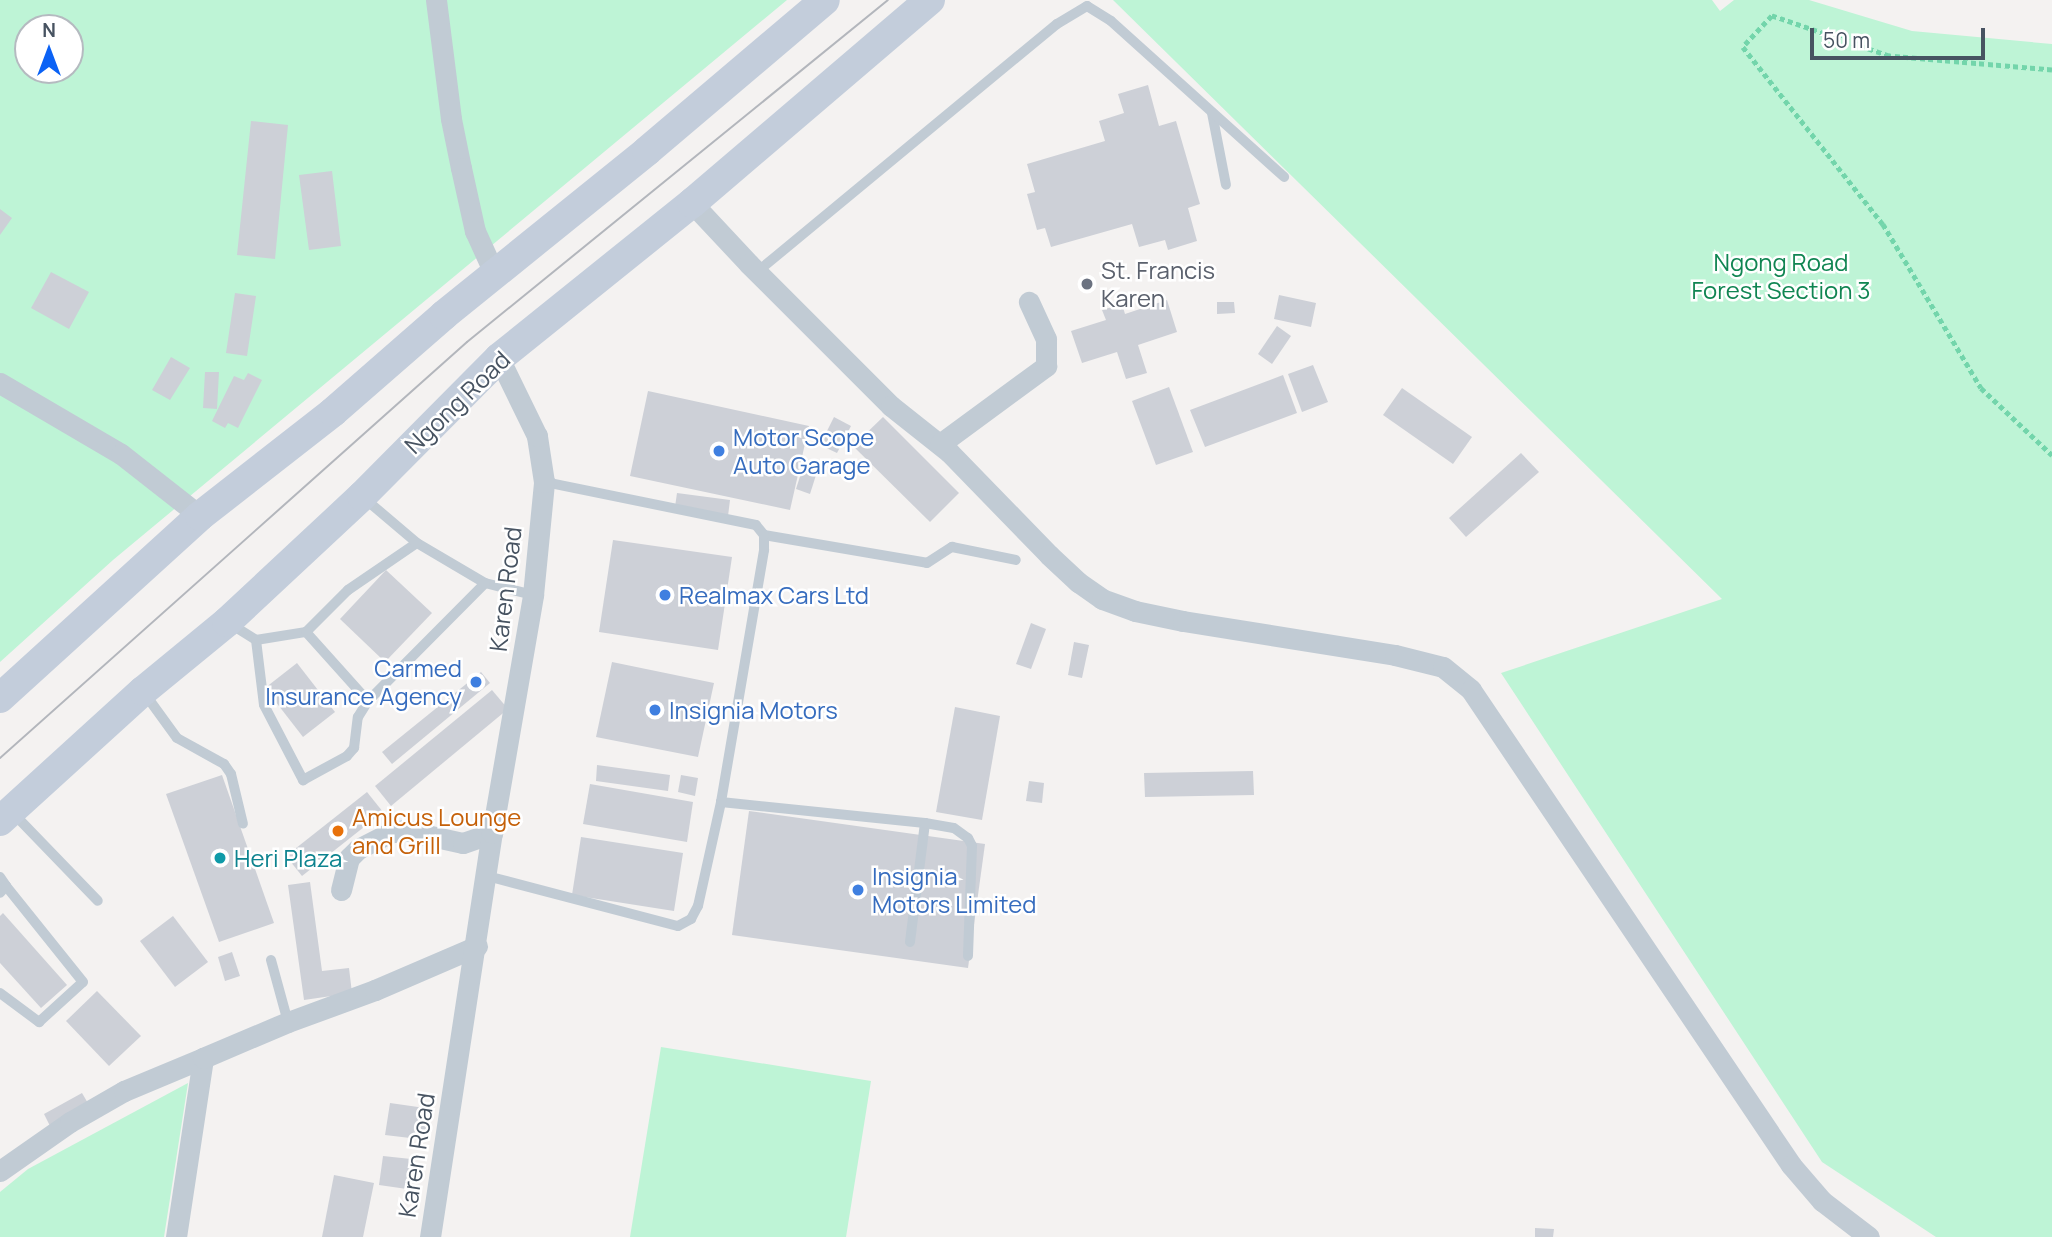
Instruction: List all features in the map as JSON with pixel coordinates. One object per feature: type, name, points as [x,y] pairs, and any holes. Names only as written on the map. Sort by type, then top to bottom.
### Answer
[{"type":"main road","points":[[0,698],[200,516],[333,412],[825,0]]},
{"type":"main road","name":"Ngong Road","points":[[6,816],[143,691],[227,622],[362,496],[499,358],[692,203],[930,0]]},
{"type":"street","points":[[436,0],[451,119],[464,181],[475,231],[495,275]]},
{"type":"street","points":[[692,203],[891,406],[940,444],[1007,509],[1049,555],[1078,582],[1102,599],[1135,611],[1183,621],[1395,655],[1443,667],[1471,690],[1791,1165],[1822,1201],[1869,1237]]},
{"type":"street","points":[[940,444],[1046,366],[1046,338],[1029,302]]},
{"type":"street","name":"Karen Road","points":[[430,1237],[477,946],[492,833],[533,595],[544,482],[537,436],[499,358]]},
{"type":"street","points":[[0,383],[121,454],[200,516]]},
{"type":"street","points":[[341,890],[349,858],[358,849],[377,839],[404,831],[463,842],[492,833]]},
{"type":"street","points":[[0,1171],[70,1122],[124,1091],[288,1021],[376,990],[477,946]]},
{"type":"street","points":[[176,1237],[203,1058]]},
{"type":"lane","points":[[757,272],[1058,24],[1087,6],[1111,20],[1284,177]]},
{"type":"lane","points":[[1212,113],[1226,185]]},
{"type":"lane","points":[[487,876],[678,926],[691,919],[698,906],[721,802],[764,550],[764,535],[756,524],[544,482]]},
{"type":"lane","points":[[362,496],[417,543],[485,583],[533,595]]},
{"type":"lane","points":[[764,535],[926,563],[952,547],[1016,560]]},
{"type":"lane","points":[[227,622],[256,640],[306,632],[348,590],[417,543]]},
{"type":"lane","points":[[256,640],[264,705],[303,780],[347,756],[354,748],[358,717],[368,701],[485,583]]},
{"type":"lane","points":[[306,632],[368,701]]},
{"type":"lane","points":[[143,691],[177,738],[224,764],[231,774],[243,824]]},
{"type":"lane","points":[[721,802],[954,828],[968,838],[972,846],[968,956]]},
{"type":"lane","points":[[6,816],[98,901]]},
{"type":"lane","points":[[910,942],[925,823]]},
{"type":"lane","points":[[0,993],[39,1022],[83,982],[2,885]]},
{"type":"lane","points":[[271,960],[288,1021]]},
{"type":"path","points":[[2052,70],[1889,56],[1772,16],[1743,47],[1883,224],[1980,388],[2052,454]]},
{"type":"green space","points":[[0,0],[787,0],[113,560],[0,662]]},
{"type":"green space","name":"Ngong Road Forest Section 3","points":[[1113,0],[1712,0],[1720,11],[1734,0],[1809,0],[1912,31],[2052,44],[2052,1237],[1936,1237],[1822,1162],[1501,673],[1722,599]]},
{"type":"green space","points":[[661,1047],[871,1081],[846,1237],[630,1237]]},
{"type":"green space","points":[[188,1083],[164,1237],[0,1237],[0,1192],[28,1169]]},
{"type":"building","points":[[1148,85],[1159,126],[1176,121],[1200,204],[1188,208],[1197,241],[1168,250],[1165,240],[1139,247],[1132,224],[1051,247],[1045,228],[1037,230],[1027,194],[1035,192],[1027,164],[1105,141],[1099,121],[1124,113],[1118,94]]},
{"type":"building","points":[[251,121],[288,125],[275,259],[237,255]]},
{"type":"building","points":[[332,171],[341,246],[309,250],[299,175]]},
{"type":"building","points":[[0,209],[12,218],[0,235]]},
{"type":"building","points":[[51,272],[89,292],[69,329],[31,308]]},
{"type":"building","points":[[235,293],[256,296],[247,356],[226,353]]},
{"type":"building","points":[[1279,295],[1316,303],[1311,327],[1274,319]]},
{"type":"building","points":[[1167,300],[1177,332],[1138,345],[1147,373],[1126,379],[1117,352],[1082,363],[1071,331],[1106,320],[1102,310],[1122,304],[1125,314]]},
{"type":"building","points":[[1217,302],[1234,302],[1235,313],[1217,314]]},
{"type":"building","points":[[1277,326],[1291,336],[1272,364],[1258,354]]},
{"type":"building","points":[[171,357],[190,368],[170,400],[152,390]]},
{"type":"building","points":[[1313,365],[1328,402],[1302,412],[1288,374]]},
{"type":"building","points":[[205,372],[219,372],[217,409],[203,408]]},
{"type":"building","points":[[248,373],[262,380],[238,428],[228,423],[225,428],[212,421],[234,376],[244,380]]},
{"type":"building","points":[[1283,375],[1297,413],[1205,447],[1190,410]]},
{"type":"building","points":[[1169,387],[1193,452],[1156,465],[1132,401]]},
{"type":"building","points":[[1402,388],[1472,437],[1453,464],[1383,415]]},
{"type":"building","name":"Motor Scope Auto Garage","points":[[648,391],[809,426],[790,510],[630,476]]},
{"type":"building","points":[[834,417],[851,426],[837,453],[820,445]]},
{"type":"building","points":[[883,417],[959,493],[930,522],[853,446]]},
{"type":"building","points":[[1521,453],[1539,472],[1466,537],[1449,518]]},
{"type":"building","points":[[803,467],[817,472],[810,494],[796,489]]},
{"type":"building","points":[[677,493],[730,500],[728,516],[675,507]]},
{"type":"building","name":"Realmax Cars Ltd","points":[[613,540],[732,557],[718,650],[599,632]]},
{"type":"building","points":[[386,570],[432,613],[385,662],[340,619]]},
{"type":"building","points":[[1031,623],[1046,629],[1031,669],[1016,664]]},
{"type":"building","points":[[1074,642],[1089,645],[1082,678],[1068,675]]},
{"type":"building","name":"Insignia Motors","points":[[612,662],[714,683],[698,757],[596,737]]},
{"type":"building","points":[[297,663],[335,712],[303,737],[265,688]]},
{"type":"building","points":[[481,672],[490,683],[392,764],[382,752]]},
{"type":"building","points":[[492,690],[508,709],[391,806],[375,786]]},
{"type":"building","points":[[955,707],[1000,716],[982,820],[936,812]]},
{"type":"building","points":[[597,765],[670,775],[668,791],[596,781]]},
{"type":"building","points":[[1253,771],[1254,795],[1145,797],[1144,773]]},
{"type":"building","name":"Heri Plaza","points":[[222,775],[274,923],[219,942],[166,794]]},
{"type":"building","points":[[681,775],[698,778],[695,796],[678,792]]},
{"type":"building","points":[[1029,781],[1044,783],[1042,803],[1026,801]]},
{"type":"building","points":[[590,784],[693,802],[687,842],[583,824]]},
{"type":"building","points":[[367,792],[383,812],[302,876],[286,856]]},
{"type":"building","name":"Insignia Motors Limited","points":[[749,811],[985,844],[968,968],[732,935]]},
{"type":"building","points":[[581,837],[683,853],[674,911],[572,895]]},
{"type":"building","points":[[310,882],[322,971],[349,968],[352,993],[304,1000],[288,885]]},
{"type":"building","points":[[3,913],[67,985],[41,1008],[0,963],[0,916]]},
{"type":"building","points":[[173,916],[208,962],[175,987],[140,941]]},
{"type":"building","points":[[232,952],[240,976],[225,981],[218,957]]},
{"type":"building","points":[[97,991],[141,1036],[109,1066],[66,1021]]},
{"type":"building","points":[[82,1093],[89,1105],[50,1126],[44,1114]]},
{"type":"building","points":[[390,1103],[432,1109],[427,1140],[385,1135]]},
{"type":"building","points":[[383,1156],[411,1159],[407,1189],[379,1185]]},
{"type":"building","points":[[334,1175],[374,1183],[363,1237],[322,1237]]},
{"type":"building","points":[[1535,1228],[1554,1229],[1553,1237],[1535,1237]]},
{"type":"tram line","points":[[0,758],[467,342],[888,0]]},
{"type":"place","name":"St. Francis Karen","points":[[1087,284]]},
{"type":"place","name":"Motor Scope Auto Garage","points":[[719,451]]},
{"type":"place","name":"Realmax Cars Ltd","points":[[665,595]]},
{"type":"place","name":"Carmed Insurance Agency","points":[[476,682]]},
{"type":"place","name":"Insignia Motors","points":[[655,710]]},
{"type":"place","name":"Amicus Lounge and Grill","points":[[338,831]]},
{"type":"place","name":"Heri Plaza","points":[[220,858]]},
{"type":"place","name":"Insignia Motors Limited","points":[[858,890]]}]
